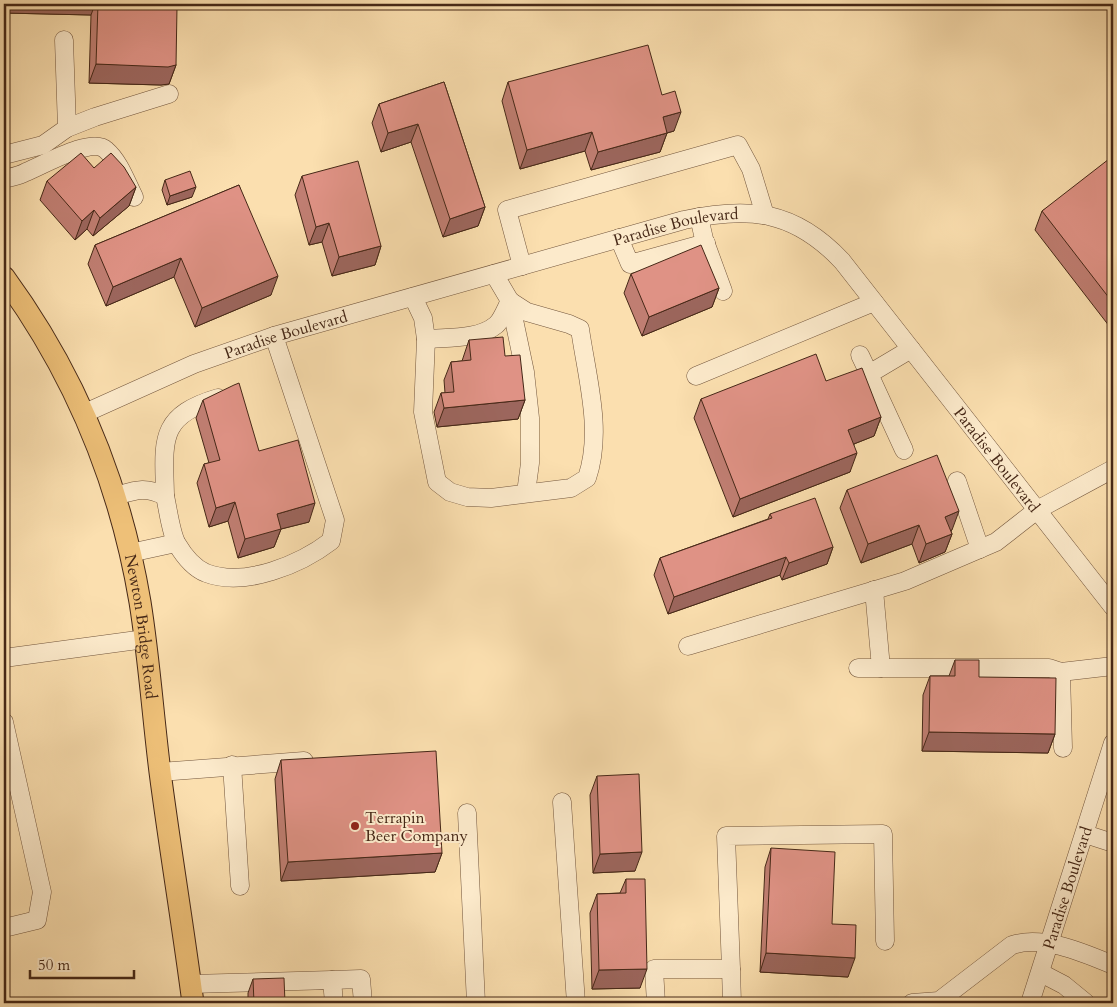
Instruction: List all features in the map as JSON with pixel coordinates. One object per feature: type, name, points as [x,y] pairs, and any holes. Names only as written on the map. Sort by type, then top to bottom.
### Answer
[{"type":"main road","name":"Newton Bridge Road","points":[[5,281],[57,357],[85,413],[116,496],[130,553],[145,639],[160,772],[192,994]]},
{"type":"street","points":[[64,40],[67,128]]},
{"type":"street","points":[[4,156],[43,145],[67,128],[95,116],[169,94]]},
{"type":"street","points":[[522,266],[507,210],[738,145],[751,170],[765,215]]},
{"type":"street","points":[[4,179],[24,174],[72,150],[96,146],[105,148],[116,162],[134,197]]},
{"type":"street","name":"Paradise Boulevard","points":[[85,413],[194,364],[274,336],[699,216],[716,213],[746,212],[765,215],[800,226],[823,241],[874,302],[1113,606]]},
{"type":"street","points":[[699,216],[706,243],[723,290]]},
{"type":"street","points":[[619,238],[630,264],[706,243]]},
{"type":"street","points":[[494,274],[510,301],[524,372],[530,418],[530,463],[526,493]]},
{"type":"street","points":[[413,297],[423,318],[426,339],[424,412],[437,482],[450,492],[467,497],[490,498],[571,488],[587,478],[593,460],[595,437],[580,329],[526,312],[510,301]]},
{"type":"street","points":[[426,339],[470,336],[490,329],[498,324],[510,301]]},
{"type":"street","points":[[696,376],[874,302]]},
{"type":"street","points":[[218,398],[198,404],[175,419],[166,436],[165,496],[176,543],[193,566],[207,574],[237,578],[286,568],[315,553],[331,541],[335,520],[274,336]]},
{"type":"street","points":[[869,374],[911,349]]},
{"type":"street","points":[[860,355],[904,450]]},
{"type":"street","points":[[688,646],[905,581],[996,542],[1037,510],[1113,469]]},
{"type":"street","points":[[958,481],[980,549]]},
{"type":"street","points":[[116,496],[137,490],[151,489],[165,496]]},
{"type":"street","points":[[130,553],[176,543]]},
{"type":"street","points":[[874,590],[882,668]]},
{"type":"street","points":[[4,658],[145,639]]},
{"type":"street","points":[[858,668],[1049,668],[1061,672],[1113,666]]},
{"type":"street","points":[[1061,672],[1063,748]]},
{"type":"street","points":[[4,722],[42,892],[36,920],[4,928]]},
{"type":"street","name":"Paradise Boulevard","points":[[1030,1003],[1112,749]]},
{"type":"street","points":[[160,772],[320,760]]},
{"type":"street","points":[[232,766],[240,886]]},
{"type":"street","points":[[562,802],[576,1003]]},
{"type":"street","points":[[467,814],[476,1003]]},
{"type":"street","points":[[732,1003],[726,836],[884,834],[885,940]]},
{"type":"street","points":[[1085,834],[1113,843]]},
{"type":"street","points":[[912,1003],[939,1001],[1012,945],[1025,941],[1084,953],[1113,965]]},
{"type":"street","points":[[656,1003],[654,969],[731,969]]},
{"type":"street","points":[[1041,973],[1064,985],[1086,1003]]},
{"type":"street","points":[[192,994],[332,980],[361,979],[363,1003]]},
{"type":"street","points":[[332,980],[334,1003]]},
{"type":"building","points":[[98,4],[149,4],[149,6],[177,7],[176,65],[168,67],[96,64]]},
{"type":"building","points":[[648,45],[662,95],[675,91],[681,112],[663,117],[667,133],[598,152],[592,132],[527,150],[508,82]]},
{"type":"building","points":[[444,82],[485,207],[450,219],[418,124],[388,133],[379,104]]},
{"type":"building","points":[[81,153],[94,168],[111,153],[124,167],[136,187],[100,218],[94,210],[82,221],[47,181]]},
{"type":"building","points":[[1109,159],[1113,165],[1113,303],[1042,211]]},
{"type":"building","points":[[358,161],[381,246],[339,257],[329,223],[316,227],[302,176]]},
{"type":"building","points":[[190,171],[196,187],[170,196],[165,180]]},
{"type":"building","points":[[239,185],[278,276],[202,308],[181,258],[113,287],[95,245]]},
{"type":"building","points":[[701,245],[719,288],[649,317],[631,274]]},
{"type":"building","points":[[503,337],[505,356],[520,355],[525,400],[444,408],[441,393],[454,392],[451,362],[471,360],[469,340]]},
{"type":"building","points":[[816,354],[826,381],[862,368],[881,417],[848,430],[857,453],[740,499],[701,399]]},
{"type":"building","points":[[239,383],[259,451],[298,440],[315,503],[277,514],[281,529],[245,539],[235,502],[216,508],[204,464],[220,460],[203,400]]},
{"type":"building","points":[[937,455],[959,511],[945,517],[952,534],[926,544],[919,525],[868,544],[847,490]]},
{"type":"building","points":[[815,498],[833,547],[789,563],[786,557],[674,597],[660,558],[772,518],[770,514]]},
{"type":"building","points":[[955,660],[979,660],[979,677],[1056,678],[1055,734],[929,732],[930,676],[955,676]]},
{"type":"building","name":"Terrapin Beer Company","points":[[436,751],[442,853],[288,862],[281,760]]},
{"type":"building","points":[[639,774],[642,852],[600,854],[597,776]]},
{"type":"building","points":[[771,848],[835,852],[832,924],[856,925],[855,958],[766,953]]},
{"type":"building","points":[[626,879],[645,879],[647,969],[599,970],[597,894],[626,893]]},
{"type":"building","points":[[284,978],[285,1003],[254,1003],[253,979]]},
{"type":"place","name":"Terrapin Beer Company","points":[[355,826]]}]
